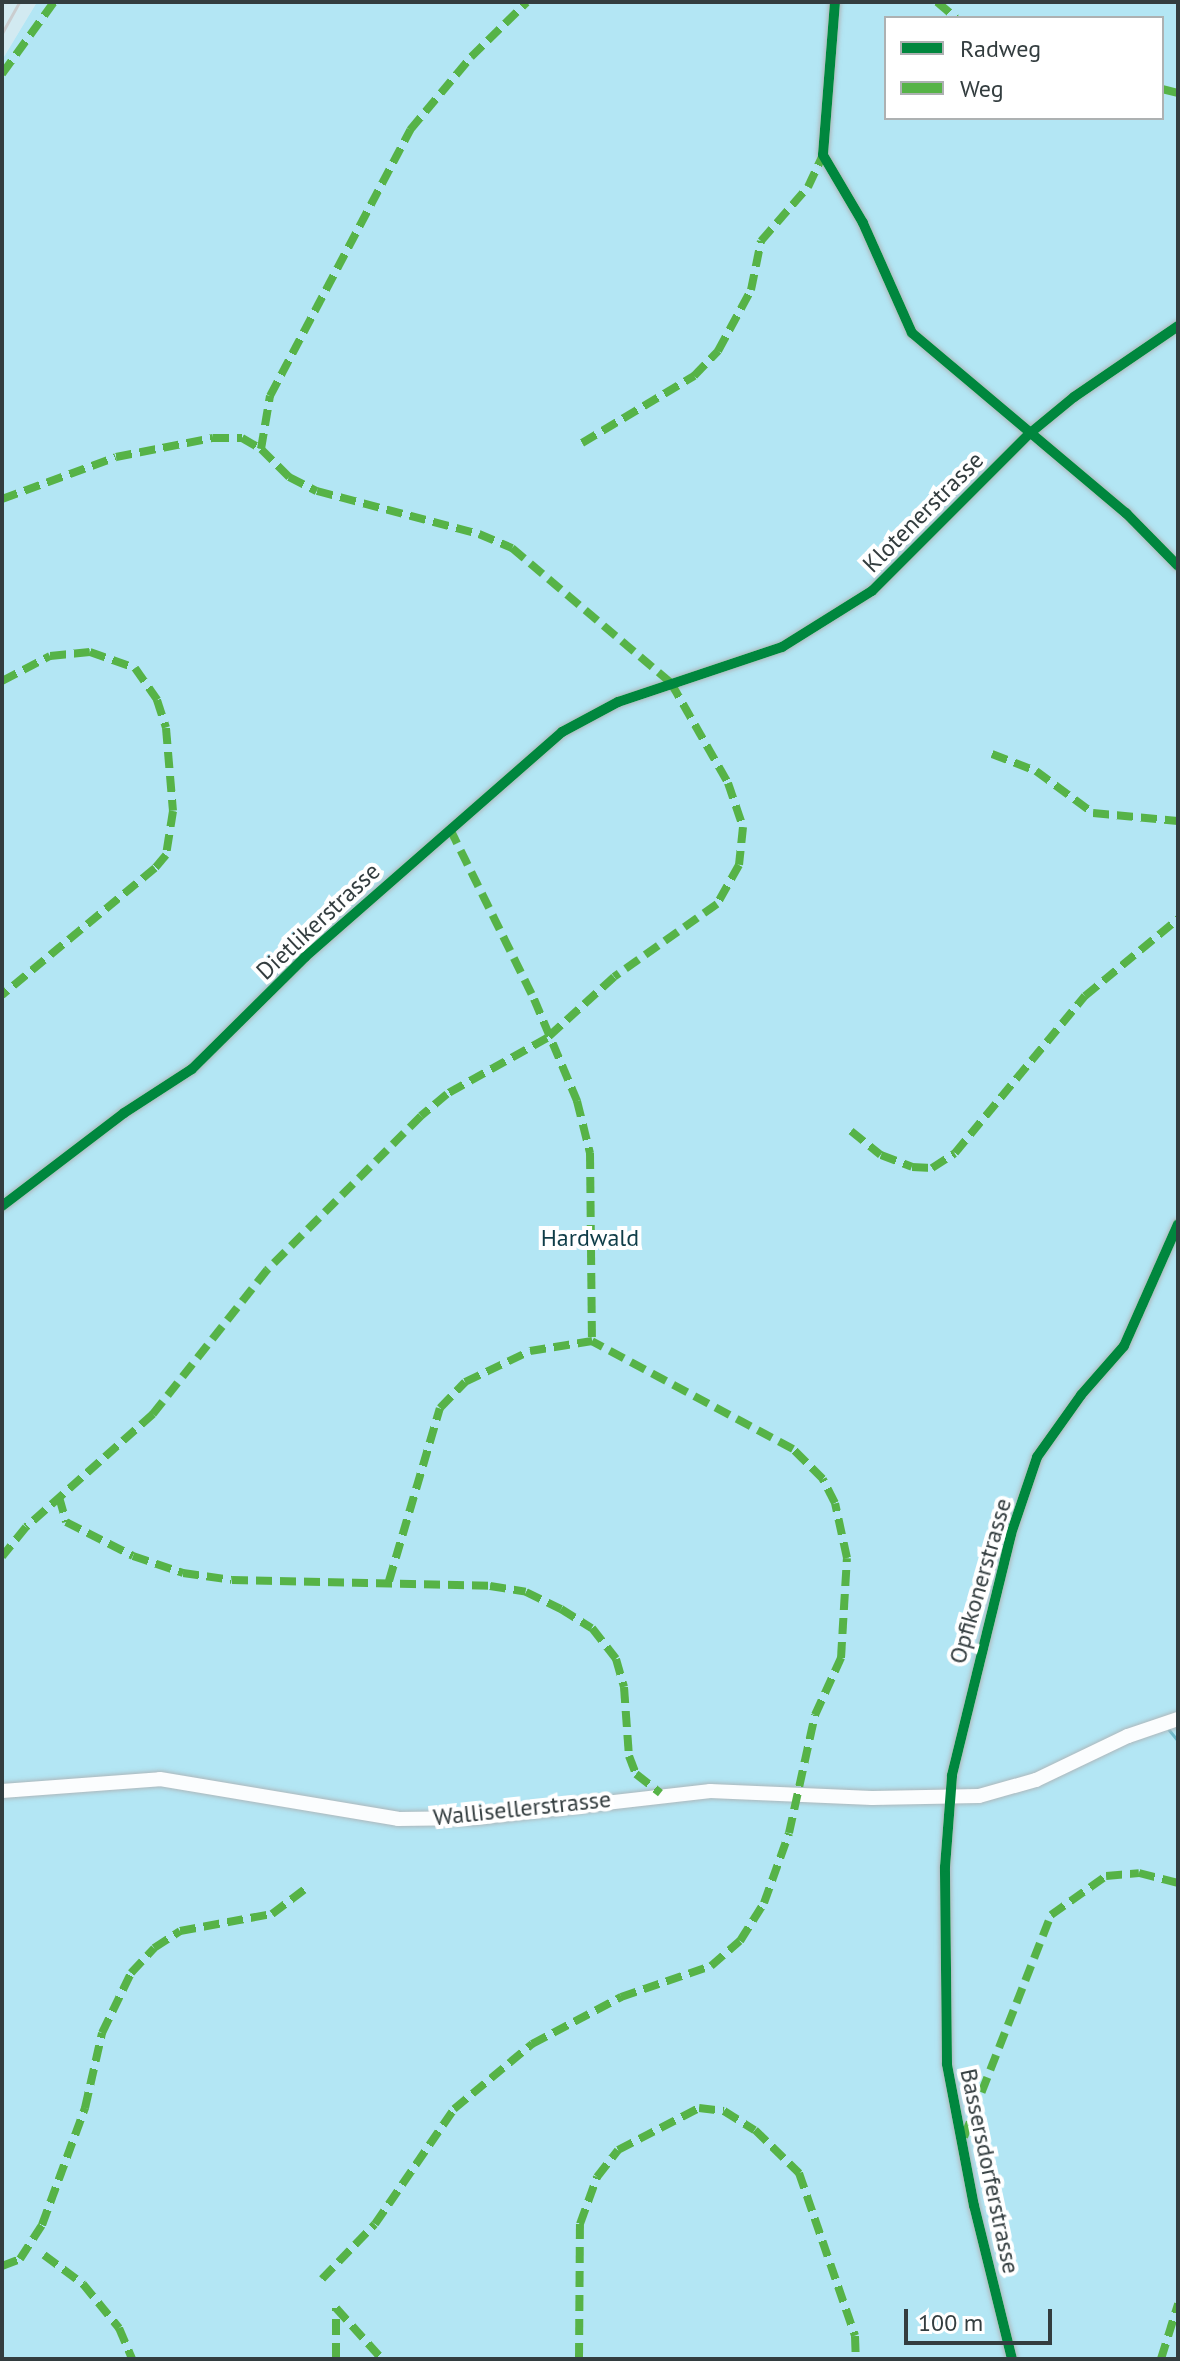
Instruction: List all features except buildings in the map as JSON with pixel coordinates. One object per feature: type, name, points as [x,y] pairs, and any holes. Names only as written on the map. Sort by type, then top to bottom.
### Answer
[{"type":"street","points":[[835,2],[823,155],[863,223],[912,333],[1126,513],[1178,566]]},
{"type":"street","name":"Klotenerstrasse","points":[[671,683],[782,647],[872,591],[1029,434],[1074,397],[1178,326]]},
{"type":"street","name":"Dietlikerstrasse","points":[[2,1206],[124,1113],[192,1069],[305,957],[562,732],[618,702],[671,683]]},
{"type":"street","name":"Opfikonerstrasse","points":[[950,1797],[970,1692],[1037,1457],[1081,1395],[1124,1346],[1178,1224]]},
{"type":"street","points":[[950,1797],[1005,1791],[1178,1719]]},
{"type":"street","name":"Wallisellerstrasse","points":[[2,1791],[160,1779],[398,1819],[474,1818],[698,1791],[950,1797]]},
{"type":"street","name":"Bassersdorferstrasse","points":[[950,1797],[947,2064],[974,2206],[1012,2359]]},
{"type":"shaded area","points":[[2,2],[37,2],[2,60]]},
{"type":"green space","name":"Hardwald","points":[[37,2],[1178,2],[1178,2359],[2,2359],[2,60]]},
{"type":"waterway","points":[[1169,1730],[1178,1741]]},
{"type":"railway","points":[[2,33],[19,2]]},
{"type":"marked path","points":[[2,74],[54,2]]},
{"type":"marked path","points":[[261,449],[270,396],[410,130],[471,57],[527,2]]},
{"type":"marked path","points":[[937,2],[954,16]]},
{"type":"marked path","points":[[1164,90],[1178,93]]},
{"type":"marked path","points":[[582,443],[694,376],[718,351],[751,290],[761,241],[808,187],[823,155]]},
{"type":"marked path","points":[[2,499],[116,457],[213,438],[242,438],[261,449],[289,477],[317,491],[479,534],[512,548],[671,683],[728,783],[743,827],[739,865],[717,904],[614,977],[547,1038],[447,1094],[421,1116],[267,1270],[153,1414],[26,1527],[2,1557]]},
{"type":"marked path","points":[[2,681],[50,656],[90,652],[135,668],[157,700],[166,728],[173,811],[166,855],[155,868],[2,995]]},
{"type":"marked path","points":[[992,754],[1036,771],[1093,813],[1178,821]]},
{"type":"marked path","points":[[450,829],[534,999],[577,1101],[590,1153],[592,1341]]},
{"type":"marked path","points":[[851,1131],[881,1155],[912,1167],[932,1168],[955,1153],[1085,996],[1178,919]]},
{"type":"marked path","points":[[389,1581],[440,1408],[465,1382],[530,1351],[592,1341]]},
{"type":"marked path","points":[[322,2279],[375,2224],[454,2109],[532,2044],[621,1997],[711,1966],[740,1941],[764,1903],[789,1833],[815,1715],[841,1658],[847,1558],[835,1503],[823,1479],[793,1449],[592,1341]]},
{"type":"marked path","points":[[59,1497],[66,1522],[133,1556],[183,1573],[232,1580],[490,1586],[526,1592],[561,1609],[592,1628],[616,1659],[624,1687],[629,1756],[636,1774],[660,1793]]},
{"type":"marked path","points":[[964,2137],[1051,1915],[1106,1876],[1139,1873],[1178,1883]]},
{"type":"marked path","points":[[2,2266],[20,2259],[42,2225],[85,2108],[102,2033],[131,1973],[154,1948],[180,1931],[272,1914],[309,1886]]},
{"type":"marked path","points":[[579,2359],[580,2224],[597,2177],[618,2150],[699,2108],[724,2111],[755,2130],[799,2173],[855,2336],[856,2359]]},
{"type":"marked path","points":[[44,2255],[83,2284],[119,2328],[132,2359]]},
{"type":"marked path","points":[[1161,2359],[1178,2304]]},
{"type":"marked path","points":[[336,2308],[382,2359]]},
{"type":"marked path","points":[[336,2308],[336,2359]]},
{"type":"cycle path","points":[[835,2],[823,155],[863,223],[912,333],[1126,513],[1178,566]]},
{"type":"cycle path","points":[[2,1206],[124,1113],[192,1069],[305,957],[562,732],[618,702],[782,647],[872,591],[1029,434],[1074,397],[1178,326]]},
{"type":"cycle path","points":[[1012,2359],[974,2206],[947,2064],[945,1867],[952,1775],[1011,1534],[1037,1457],[1081,1395],[1124,1346],[1178,1224]]}]
